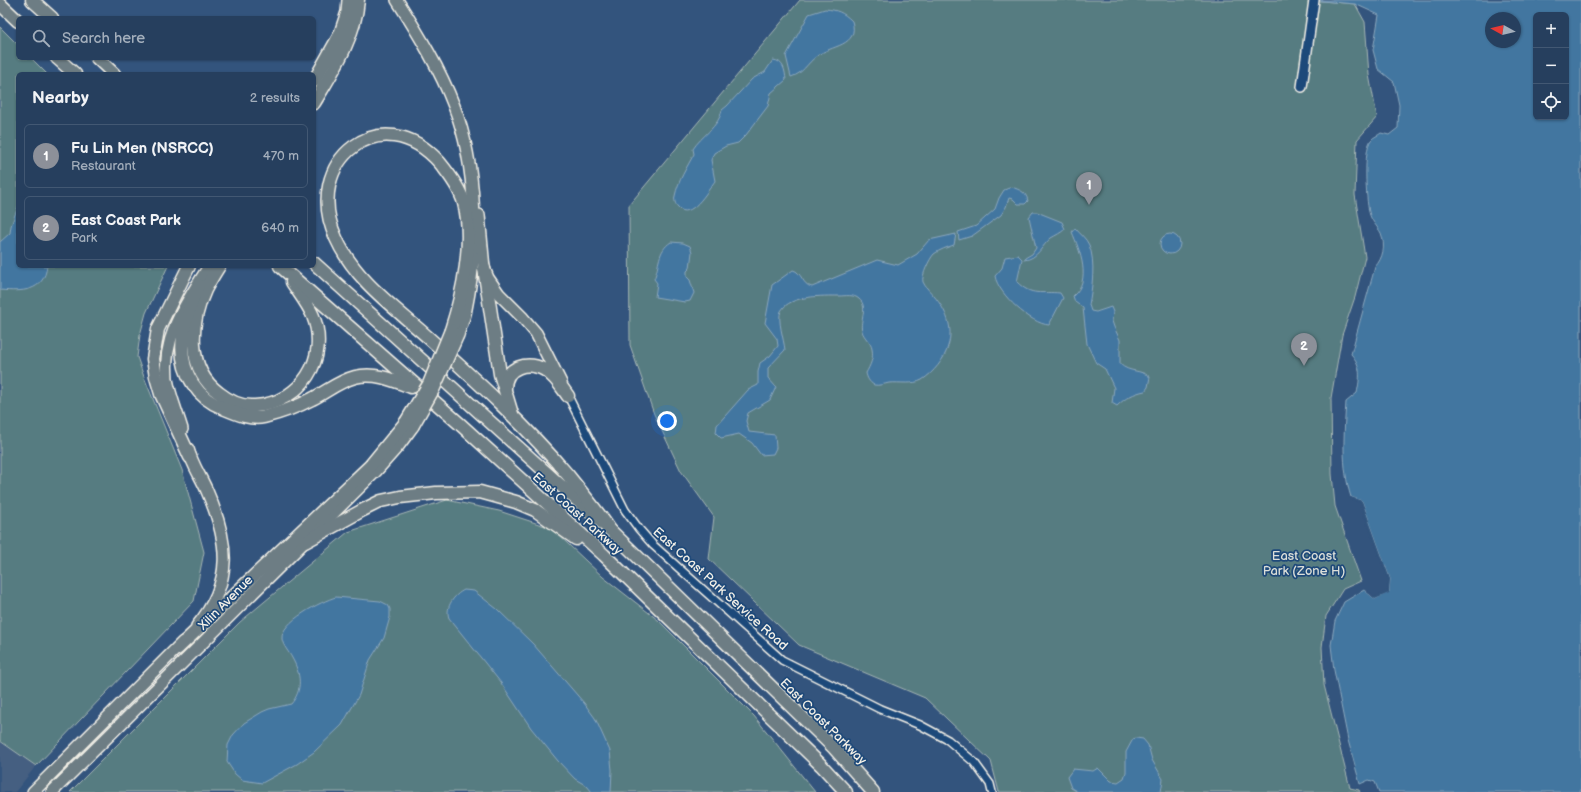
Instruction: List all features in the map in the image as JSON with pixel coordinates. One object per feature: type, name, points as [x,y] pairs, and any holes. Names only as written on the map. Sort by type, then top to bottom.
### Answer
[{"type":"highway","points":[[32,0],[50,16]]},
{"type":"highway","points":[[316,99],[343,52],[356,15],[358,0]]},
{"type":"highway","points":[[0,4],[16,19]]},
{"type":"highway","points":[[316,77],[341,33]]},
{"type":"highway","points":[[53,60],[62,72]]},
{"type":"highway","points":[[60,60],[72,72]]},
{"type":"highway","points":[[99,60],[112,72]]},
{"type":"highway","points":[[177,649],[370,466],[409,424],[429,384],[454,332],[467,240],[467,219],[463,201],[455,184],[444,168],[433,155],[421,145],[405,138],[388,136],[370,138],[354,145],[341,157],[332,172],[328,186],[326,200],[328,218],[342,252],[375,291],[432,341],[513,417],[533,436],[597,510],[610,530]]},
{"type":"highway","name":"East Coast Parkway","points":[[316,265],[610,530],[834,748],[873,792]]},
{"type":"highway","points":[[189,268],[158,328],[153,359],[161,394],[190,457]]},
{"type":"highway","points":[[217,268],[205,289],[197,314],[193,337],[194,353],[200,371],[216,391],[239,404],[255,406],[269,404],[284,398],[293,392],[304,382],[312,370],[316,356],[318,342],[316,327],[312,315],[282,268]]},
{"type":"highway","name":"East Coast Parkway","points":[[282,268],[604,555],[821,765],[846,792]]},
{"type":"highway","points":[[484,268],[496,350],[505,393],[513,417]]},
{"type":"highway","points":[[198,285],[187,312],[182,336],[182,356],[187,375],[199,392],[213,404],[244,416],[262,417],[297,406],[339,384],[356,377],[382,377],[420,390]]},
{"type":"highway","points":[[505,393],[507,375],[516,368],[527,366],[539,368],[550,374],[568,396]]},
{"type":"highway","points":[[305,542],[381,501],[400,497],[436,493],[480,492],[516,502],[535,510],[582,544],[604,555]]},
{"type":"highway","points":[[834,748],[883,792]]},
{"type":"main road","points":[[316,83],[330,59],[341,33],[347,12],[348,0]]},
{"type":"main road","points":[[397,0],[434,63],[454,106],[470,165],[479,209],[484,268],[492,286],[536,333],[568,396]]},
{"type":"main road","points":[[454,332],[466,310],[473,254],[470,165]]},
{"type":"main road","points":[[33,792],[177,649],[200,622],[216,597],[225,570],[224,539],[208,492],[190,457],[172,401],[167,378],[167,354],[172,333],[182,311],[208,268]]},
{"type":"main road","name":"Xilin Avenue","points":[[52,792],[376,471],[409,424]]},
{"type":"street","points":[[1302,87],[1313,4]]},
{"type":"street","name":"East Coast Park Service Road","points":[[568,396],[625,510],[653,545],[782,660],[880,709],[920,725],[948,740],[974,762],[990,784],[992,792]]},
{"type":"shaded area","points":[[1311,0],[1581,0],[1581,792],[1379,792],[1375,782],[1369,780],[1360,784],[1348,740],[1334,670],[1331,645],[1335,621],[1344,602],[1364,590],[1375,599],[1389,592],[1390,579],[1362,501],[1351,497],[1344,462],[1346,402],[1357,393],[1359,377],[1359,368],[1351,354],[1375,267],[1383,252],[1383,238],[1369,212],[1366,186],[1368,145],[1373,138],[1381,133],[1389,135],[1398,128],[1399,105],[1394,82],[1378,69],[1373,50],[1379,15],[1355,4]]},
{"type":"shaded area","points":[[825,9],[840,12],[852,21],[852,36],[848,41],[817,56],[802,71],[791,77],[786,56],[809,14]]},
{"type":"shaded area","points":[[773,60],[782,64],[786,80],[771,93],[768,106],[746,135],[738,143],[726,146],[714,153],[711,160],[715,181],[693,208],[688,211],[683,211],[676,205],[675,202],[676,190],[694,154],[693,149],[714,126],[722,110],[752,79],[765,72]]},
{"type":"shaded area","points":[[1012,187],[1024,193],[1028,201],[1025,204],[1018,204],[1013,199],[1009,198],[1001,215],[972,236],[959,240],[958,232],[976,226],[995,209],[1004,190]]},
{"type":"shaded area","points":[[16,212],[16,268],[47,268],[45,275],[37,286],[16,291],[0,290],[0,242],[10,233]]},
{"type":"shaded area","points":[[1033,212],[1037,212],[1062,222],[1065,229],[1051,238],[1033,257],[1024,260],[1032,254],[1036,248],[1029,217]]},
{"type":"shaded area","points":[[1075,228],[1086,240],[1091,252],[1093,275],[1089,305],[1091,311],[1096,312],[1111,307],[1113,312],[1112,321],[1120,340],[1120,364],[1127,369],[1143,373],[1150,377],[1148,387],[1145,391],[1130,396],[1117,406],[1112,403],[1114,388],[1105,369],[1096,363],[1087,344],[1083,308],[1075,302],[1073,296],[1079,289],[1083,274],[1081,256],[1072,232]]},
{"type":"shaded area","points":[[956,234],[954,245],[941,250],[932,256],[923,276],[924,284],[938,301],[945,313],[948,320],[950,333],[950,339],[944,356],[934,370],[926,377],[918,382],[874,385],[868,380],[866,373],[871,362],[872,352],[870,344],[864,336],[861,327],[864,310],[862,302],[855,296],[799,299],[785,306],[781,311],[780,324],[785,350],[768,368],[768,378],[776,387],[770,400],[748,413],[746,421],[749,432],[775,435],[776,448],[773,454],[761,455],[752,443],[739,434],[721,438],[716,433],[717,425],[748,390],[758,385],[760,363],[770,356],[778,346],[777,339],[765,323],[772,285],[793,270],[798,273],[806,284],[812,287],[877,260],[898,265],[917,254],[929,240]]},
{"type":"shaded area","points":[[1170,234],[1177,237],[1180,244],[1177,251],[1170,254],[1163,251],[1160,244],[1163,237]]},
{"type":"shaded area","points":[[671,242],[683,243],[690,246],[692,252],[690,268],[687,271],[687,277],[690,280],[694,293],[690,301],[685,302],[655,297],[657,283],[654,279],[661,254],[666,246]]},
{"type":"shaded area","points":[[1018,255],[1022,259],[1017,282],[1022,287],[1032,292],[1060,293],[1063,298],[1049,325],[1033,319],[1016,307],[997,283],[995,276],[1002,268],[1005,257]]},
{"type":"shaded area","points":[[464,590],[474,591],[497,609],[533,644],[584,703],[595,718],[610,751],[612,770],[611,792],[592,792],[587,786],[575,779],[558,761],[531,728],[501,683],[449,618],[448,610],[451,602]]},
{"type":"shaded area","points":[[336,597],[380,601],[388,605],[390,609],[390,617],[384,638],[370,660],[359,695],[342,725],[314,752],[297,764],[262,783],[242,780],[235,774],[227,762],[228,745],[233,735],[244,723],[262,712],[291,704],[295,699],[299,688],[299,676],[295,664],[283,642],[283,632],[303,613]]},
{"type":"shaded area","points":[[1133,739],[1143,739],[1148,745],[1152,760],[1163,779],[1161,792],[1078,792],[1071,788],[1067,777],[1073,769],[1093,771],[1098,768],[1111,781],[1118,782],[1124,778],[1126,772],[1126,752]]},
{"type":"shaded area","points":[[0,742],[36,766],[15,792],[0,792]]},
{"type":"green space","name":"East Coast Park (Zone H)","points":[[800,0],[1311,0],[1355,4],[1365,22],[1369,75],[1377,117],[1357,140],[1355,195],[1365,257],[1355,297],[1342,335],[1331,398],[1332,474],[1335,506],[1361,581],[1343,589],[1326,616],[1322,647],[1324,685],[1350,788],[1359,790],[1360,792],[999,792],[991,761],[925,698],[799,645],[709,559],[714,517],[681,471],[654,414],[630,345],[629,205]]},
{"type":"green space","points":[[0,27],[16,43],[16,60],[33,60],[45,72],[16,72],[16,268],[167,268],[146,313],[140,335],[137,357],[182,470],[204,552],[194,601],[36,766],[0,741]]},
{"type":"green space","points":[[447,500],[499,511],[551,528],[603,577],[658,620],[754,716],[815,792],[70,792],[240,622],[348,532]]},
{"type":"pier","points":[[1351,497],[1362,501],[1390,579],[1389,593],[1375,599],[1363,589],[1375,597],[1387,591],[1388,579],[1360,503],[1349,498]]},
{"type":"place","name":"Fu Lin Men (NSRCC)","points":[[1089,205]]},
{"type":"place","name":"East Coast Park","points":[[1304,366]]}]
